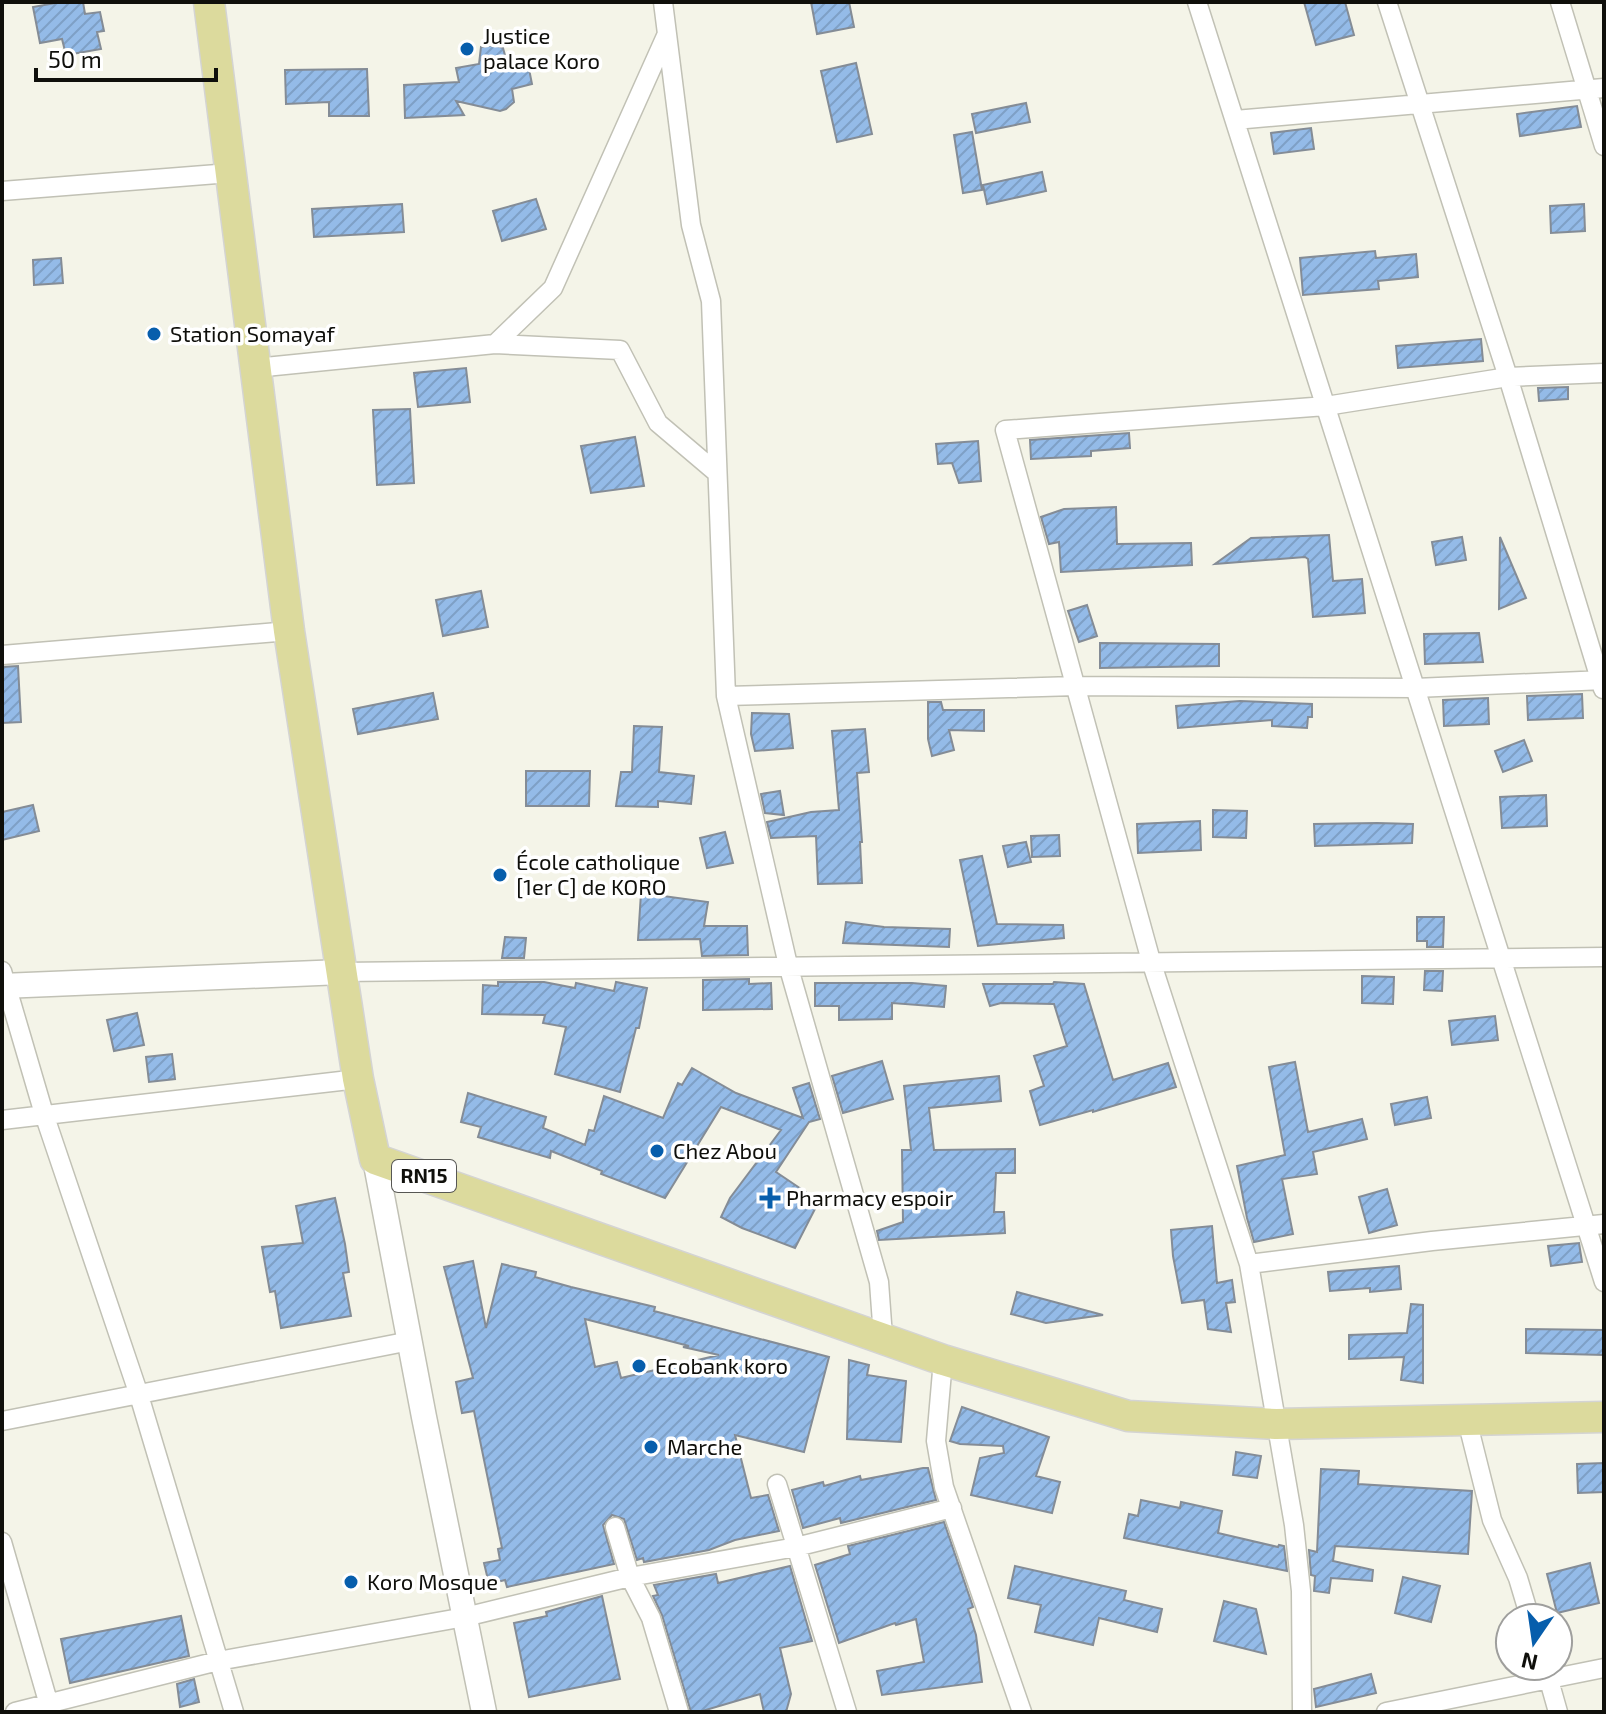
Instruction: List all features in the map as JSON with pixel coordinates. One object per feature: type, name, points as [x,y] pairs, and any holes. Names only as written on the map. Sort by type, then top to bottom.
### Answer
[{"type":"main road","name":"RN15","points":[[209,2],[289,631],[358,1079],[375,1159],[943,1360],[1128,1416],[1276,1424],[1604,1417]]},
{"type":"street","points":[[663,2],[691,225],[711,301],[726,696],[788,965],[879,1282],[883,1337]]},
{"type":"street","points":[[1197,2],[1501,958],[1595,1225],[1604,1282]]},
{"type":"street","points":[[726,696],[1076,686],[1415,688],[1603,684],[1387,2]]},
{"type":"street","points":[[1560,2],[1595,89],[1604,146]]},
{"type":"street","points":[[495,344],[553,288],[667,33]]},
{"type":"street","points":[[1235,120],[1595,89]]},
{"type":"street","points":[[2,191],[230,173]]},
{"type":"street","points":[[255,368],[495,344],[620,350],[658,423],[717,473]]},
{"type":"street","points":[[1302,1712],[1299,1578],[1294,1525],[1249,1264],[1151,961],[1005,430],[1326,406],[1508,377],[1604,373]]},
{"type":"street","points":[[2,655],[289,631]]},
{"type":"street","points":[[234,1712],[138,1392],[44,1114],[3,981],[788,965],[1604,957]]},
{"type":"street","points":[[2,1120],[358,1079]]},
{"type":"street","points":[[375,1159],[484,1712]]},
{"type":"street","points":[[1249,1264],[1595,1225]]},
{"type":"street","points":[[2,1421],[410,1341]]},
{"type":"street","points":[[943,1360],[936,1441],[944,1487],[1022,1712]]},
{"type":"street","points":[[1467,1420],[1492,1520],[1525,1602]]},
{"type":"street","points":[[777,1484],[847,1712]]},
{"type":"street","points":[[15,1712],[50,1708],[218,1661],[465,1617],[630,1577],[796,1547],[952,1508]]},
{"type":"street","points":[[615,1527],[630,1577],[651,1618],[679,1712]]},
{"type":"street","points":[[2,1542],[50,1708]]},
{"type":"street","points":[[1574,1671],[1604,1668]]},
{"type":"street","points":[[1386,1712],[1510,1682]]},
{"type":"street","points":[[1550,1682],[1558,1712]]},
{"type":"building","points":[[83,2],[85,14],[100,12],[104,31],[97,32],[101,49],[66,55],[62,39],[40,43],[33,7]]},
{"type":"building","points":[[811,2],[849,2],[854,27],[817,34]]},
{"type":"building","points":[[1304,2],[1345,2],[1354,35],[1316,45]]},
{"type":"building","points":[[495,45],[503,48],[507,63],[527,59],[532,84],[512,89],[514,102],[506,109],[500,111],[456,101],[464,115],[405,118],[404,85],[459,82],[456,68],[479,64],[481,47]]},
{"type":"building","points":[[856,63],[872,134],[837,142],[821,71]]},
{"type":"building","points":[[367,69],[369,116],[329,116],[329,102],[286,104],[285,70]]},
{"type":"building","points":[[1026,103],[1030,122],[976,133],[972,114]]},
{"type":"building","points":[[1577,106],[1581,127],[1520,136],[1517,114]]},
{"type":"building","points":[[1311,128],[1314,149],[1274,154],[1271,133]]},
{"type":"building","points":[[972,132],[982,190],[963,193],[954,135]]},
{"type":"building","points":[[1042,172],[1046,191],[987,204],[983,185]]},
{"type":"building","points":[[536,199],[546,229],[502,241],[493,211]]},
{"type":"building","points":[[402,204],[404,232],[314,237],[312,209]]},
{"type":"building","points":[[1584,204],[1585,231],[1551,233],[1550,206]]},
{"type":"building","points":[[1375,251],[1376,258],[1416,254],[1418,277],[1378,281],[1379,289],[1303,295],[1300,258]]},
{"type":"building","points":[[61,258],[63,283],[34,285],[33,260]]},
{"type":"building","points":[[1481,339],[1483,361],[1398,368],[1396,346]]},
{"type":"building","points":[[466,368],[470,402],[418,407],[414,373]]},
{"type":"building","points":[[1568,387],[1568,399],[1539,401],[1538,388]]},
{"type":"building","points":[[410,409],[414,483],[377,485],[373,410]]},
{"type":"building","points":[[1129,433],[1130,448],[1091,451],[1091,456],[1031,459],[1030,440]]},
{"type":"building","points":[[635,437],[644,486],[591,493],[581,446]]},
{"type":"building","points":[[978,441],[981,481],[959,483],[952,463],[938,464],[936,444]]},
{"type":"building","points":[[1116,507],[1117,544],[1191,543],[1192,565],[1061,572],[1059,542],[1049,544],[1041,517],[1064,509]]},
{"type":"building","points":[[1329,535],[1333,581],[1362,579],[1365,613],[1313,617],[1308,559],[1305,557],[1215,564],[1251,538]]},
{"type":"building","points":[[1462,537],[1466,560],[1436,565],[1432,542]]},
{"type":"building","points":[[1500,537],[1526,598],[1499,609]]},
{"type":"building","points":[[481,591],[488,627],[443,636],[436,600]]},
{"type":"building","points":[[1087,605],[1097,636],[1079,642],[1068,611]]},
{"type":"building","points":[[1479,633],[1483,662],[1425,664],[1424,634]]},
{"type":"building","points":[[1100,643],[1219,644],[1219,666],[1100,668]]},
{"type":"building","points":[[18,666],[21,722],[2,723],[2,667]]},
{"type":"building","points":[[433,693],[438,719],[358,734],[353,709]]},
{"type":"building","points":[[1582,694],[1583,718],[1528,720],[1527,696]]},
{"type":"building","points":[[1488,698],[1489,724],[1444,726],[1443,700]]},
{"type":"building","points":[[1240,701],[1312,704],[1312,717],[1308,717],[1307,728],[1272,726],[1272,720],[1178,728],[1176,706]]},
{"type":"building","points":[[928,702],[941,702],[943,710],[984,710],[984,731],[949,730],[954,750],[932,756],[928,739]]},
{"type":"building","points":[[752,713],[789,714],[793,748],[755,751],[751,734]]},
{"type":"building","points":[[634,726],[662,727],[659,772],[694,776],[691,804],[658,801],[658,807],[616,806],[621,772],[632,772]]},
{"type":"building","points":[[865,729],[869,772],[857,773],[862,883],[818,884],[816,836],[771,838],[767,822],[811,812],[839,810],[832,731]]},
{"type":"building","points":[[1524,740],[1532,761],[1503,772],[1495,751]]},
{"type":"building","points":[[526,771],[590,771],[589,806],[526,806]]},
{"type":"building","points":[[780,791],[784,815],[765,813],[761,794]]},
{"type":"building","points":[[1546,795],[1547,826],[1502,828],[1500,797]]},
{"type":"building","points":[[33,805],[39,831],[2,840],[2,812]]},
{"type":"building","points":[[1213,810],[1247,811],[1246,838],[1213,837]]},
{"type":"building","points":[[1200,821],[1201,850],[1138,853],[1137,824]]},
{"type":"building","points":[[1314,824],[1413,824],[1412,843],[1315,846]]},
{"type":"building","points":[[725,832],[733,863],[707,868],[700,838]]},
{"type":"building","points":[[1059,835],[1060,856],[1032,857],[1031,836]]},
{"type":"building","points":[[1026,842],[1031,862],[1008,867],[1003,846]]},
{"type":"building","points":[[982,856],[997,924],[1063,925],[1064,938],[978,946],[960,860]]},
{"type":"building","points":[[641,893],[708,902],[704,926],[747,926],[748,955],[702,956],[700,939],[638,940]]},
{"type":"building","points":[[1417,917],[1444,917],[1443,947],[1427,947],[1427,941],[1417,941]]},
{"type":"building","points":[[846,922],[884,927],[950,929],[949,947],[843,943]]},
{"type":"building","points":[[505,937],[526,938],[524,958],[502,958]]},
{"type":"building","points":[[1425,971],[1443,971],[1442,991],[1424,990]]},
{"type":"building","points":[[1362,976],[1394,977],[1393,1004],[1362,1003]]},
{"type":"building","points":[[749,979],[749,984],[771,983],[772,1009],[703,1010],[703,980]]},
{"type":"building","points":[[498,982],[544,982],[575,988],[576,983],[614,991],[616,982],[647,988],[620,1092],[555,1074],[566,1027],[543,1023],[545,1015],[482,1014],[483,985],[498,986]]},
{"type":"building","points":[[815,983],[946,986],[944,1007],[892,1003],[892,1019],[839,1020],[839,1006],[815,1006]]},
{"type":"building","points":[[983,984],[1084,984],[1113,1080],[1168,1063],[1176,1087],[1040,1125],[1030,1091],[1044,1086],[1034,1056],[1067,1046],[1054,1004],[1001,1003],[990,1006]]},
{"type":"building","points":[[137,1013],[144,1045],[114,1051],[107,1020]]},
{"type":"building","points":[[1495,1016],[1498,1040],[1452,1045],[1449,1021]]},
{"type":"building","points":[[172,1054],[175,1079],[149,1082],[146,1057]]},
{"type":"building","points":[[882,1061],[893,1099],[843,1113],[832,1076]]},
{"type":"building","points":[[1295,1062],[1308,1132],[1362,1119],[1367,1139],[1313,1152],[1317,1174],[1282,1179],[1293,1234],[1254,1242],[1237,1166],[1285,1155],[1269,1067]]},
{"type":"building","points":[[692,1068],[736,1093],[803,1118],[793,1088],[809,1083],[820,1119],[809,1122],[776,1172],[819,1201],[795,1248],[721,1217],[730,1198],[781,1130],[721,1107],[665,1198],[551,1151],[550,1158],[478,1137],[481,1127],[461,1122],[468,1093],[546,1117],[543,1128],[585,1145],[589,1130],[594,1131],[604,1096],[663,1118],[678,1083],[682,1085]]},
{"type":"building","points":[[999,1076],[1001,1101],[929,1108],[934,1150],[1015,1149],[1015,1173],[996,1173],[994,1212],[1004,1212],[1005,1233],[879,1240],[877,1231],[903,1222],[902,1150],[911,1150],[904,1086]]},
{"type":"building","points":[[1427,1097],[1431,1118],[1395,1125],[1391,1104]]},
{"type":"building","points":[[1387,1189],[1397,1225],[1369,1233],[1359,1197]]},
{"type":"building","points":[[335,1198],[349,1272],[343,1273],[351,1316],[281,1328],[275,1291],[270,1292],[262,1247],[303,1243],[296,1206]]},
{"type":"building","points":[[1212,1226],[1217,1283],[1232,1280],[1235,1302],[1226,1303],[1231,1332],[1208,1329],[1204,1300],[1182,1303],[1173,1256],[1171,1230]]},
{"type":"building","points":[[1579,1243],[1582,1262],[1551,1266],[1548,1246]]},
{"type":"building","points":[[473,1261],[486,1328],[502,1264],[536,1272],[535,1277],[655,1307],[654,1311],[829,1357],[804,1452],[735,1435],[751,1498],[768,1495],[779,1531],[735,1540],[709,1550],[644,1562],[643,1558],[637,1560],[624,1519],[612,1515],[603,1525],[614,1564],[507,1587],[505,1580],[489,1584],[484,1563],[500,1560],[498,1549],[502,1548],[474,1411],[462,1413],[456,1382],[473,1378],[444,1267]],"holes":[[[585,1319],[689,1346],[683,1347],[719,1355],[621,1378],[617,1362],[595,1367]]]},
{"type":"building","points":[[1399,1266],[1401,1289],[1330,1291],[1328,1272]]},
{"type":"building","points":[[1017,1292],[1103,1315],[1046,1323],[1011,1314]]},
{"type":"building","points":[[1411,1304],[1423,1305],[1423,1383],[1401,1380],[1404,1357],[1349,1359],[1349,1335],[1407,1333]]},
{"type":"building","points":[[1526,1329],[1604,1330],[1604,1355],[1526,1353]]},
{"type":"building","points":[[849,1360],[869,1365],[867,1375],[906,1381],[901,1442],[847,1439]]},
{"type":"building","points":[[962,1407],[1049,1437],[1036,1476],[1060,1482],[1052,1513],[971,1495],[980,1458],[1004,1453],[1003,1446],[950,1441]]},
{"type":"building","points":[[1236,1452],[1261,1456],[1257,1478],[1233,1475]]},
{"type":"building","points":[[1604,1463],[1604,1492],[1578,1493],[1577,1464]]},
{"type":"building","points":[[928,1468],[936,1500],[841,1523],[840,1518],[803,1528],[792,1490],[823,1482],[824,1486],[860,1476],[861,1480]]},
{"type":"building","points":[[1321,1469],[1359,1471],[1358,1484],[1472,1491],[1468,1554],[1335,1546],[1333,1561],[1373,1570],[1372,1581],[1331,1578],[1329,1593],[1314,1591],[1315,1576],[1311,1575],[1309,1550],[1317,1552]]},
{"type":"building","points":[[1141,1500],[1180,1508],[1181,1502],[1222,1511],[1218,1533],[1284,1546],[1287,1571],[1124,1538],[1129,1514],[1138,1516]]},
{"type":"building","points":[[944,1522],[973,1607],[968,1609],[976,1635],[982,1682],[882,1695],[877,1671],[924,1662],[916,1619],[895,1623],[839,1643],[815,1565],[850,1554],[848,1546]]},
{"type":"building","points":[[1590,1563],[1599,1603],[1574,1609],[1574,1602],[1554,1602],[1547,1574]]},
{"type":"building","points":[[790,1566],[812,1641],[780,1648],[791,1694],[786,1712],[764,1712],[760,1694],[691,1712],[662,1615],[653,1596],[658,1595],[654,1585],[716,1574],[718,1583]]},
{"type":"building","points":[[1015,1566],[1126,1591],[1124,1600],[1162,1609],[1157,1632],[1099,1618],[1093,1645],[1035,1632],[1041,1605],[1008,1598]]},
{"type":"building","points":[[1403,1577],[1440,1586],[1431,1622],[1395,1613]]},
{"type":"building","points":[[602,1596],[620,1679],[529,1697],[514,1623],[547,1616],[546,1612]]},
{"type":"building","points":[[1224,1601],[1256,1609],[1266,1654],[1214,1641]]},
{"type":"building","points":[[181,1616],[189,1656],[70,1683],[61,1639]]},
{"type":"building","points":[[1371,1674],[1376,1693],[1316,1707],[1314,1689]]},
{"type":"building","points":[[194,1679],[199,1702],[180,1707],[177,1684]]},
{"type":"place","name":"Justice palace Koro","points":[[467,49]]},
{"type":"place","name":"Station Somayaf","points":[[154,334]]},
{"type":"place","name":"École catholique [1er C] de KORO","points":[[500,875]]},
{"type":"place","name":"Chez Abou","points":[[657,1151]]},
{"type":"place","name":"Pharmacy espoir","points":[[770,1198]]},
{"type":"place","name":"Ecobank koro","points":[[639,1366]]},
{"type":"place","name":"Marche","points":[[651,1447]]},
{"type":"place","name":"Koro Mosque","points":[[351,1582]]}]
